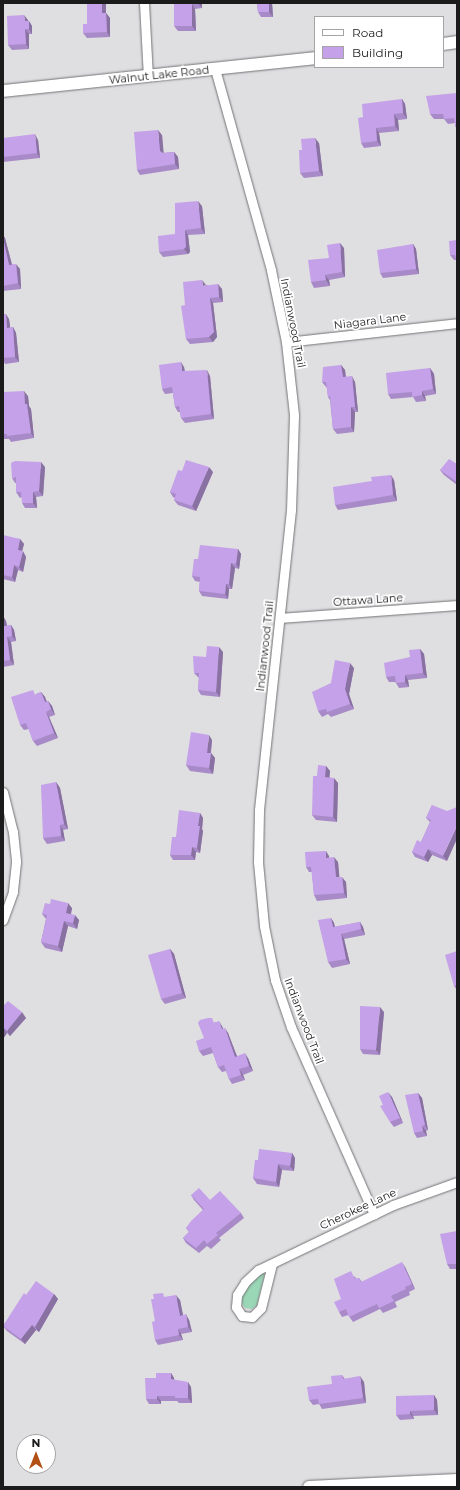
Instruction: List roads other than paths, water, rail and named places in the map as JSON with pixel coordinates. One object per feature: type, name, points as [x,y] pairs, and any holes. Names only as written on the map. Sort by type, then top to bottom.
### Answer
[{"type":"street","points":[[144,3],[148,76]]},
{"type":"street","points":[[444,44],[457,42]]},
{"type":"street","name":"Walnut Lake Road","points":[[3,91],[314,58]]},
{"type":"street","name":"Indianwood Trail","points":[[215,69],[256,213],[286,342],[294,416],[295,468],[259,810],[258,862],[264,926],[275,980],[288,1021],[374,1214]]},
{"type":"street","name":"Niagara Lane","points":[[286,342],[457,323]]},
{"type":"street","name":"Ottawa Lane","points":[[280,618],[457,605]]},
{"type":"street","points":[[3,792],[12,832],[16,862],[13,892],[3,920]]},
{"type":"street","name":"Cherokee Lane","points":[[272,1264],[261,1308],[252,1317],[242,1316],[236,1306],[239,1290],[255,1273],[293,1251],[374,1214],[424,1192],[457,1182]]},
{"type":"street","points":[[309,1487],[457,1480]]}]
